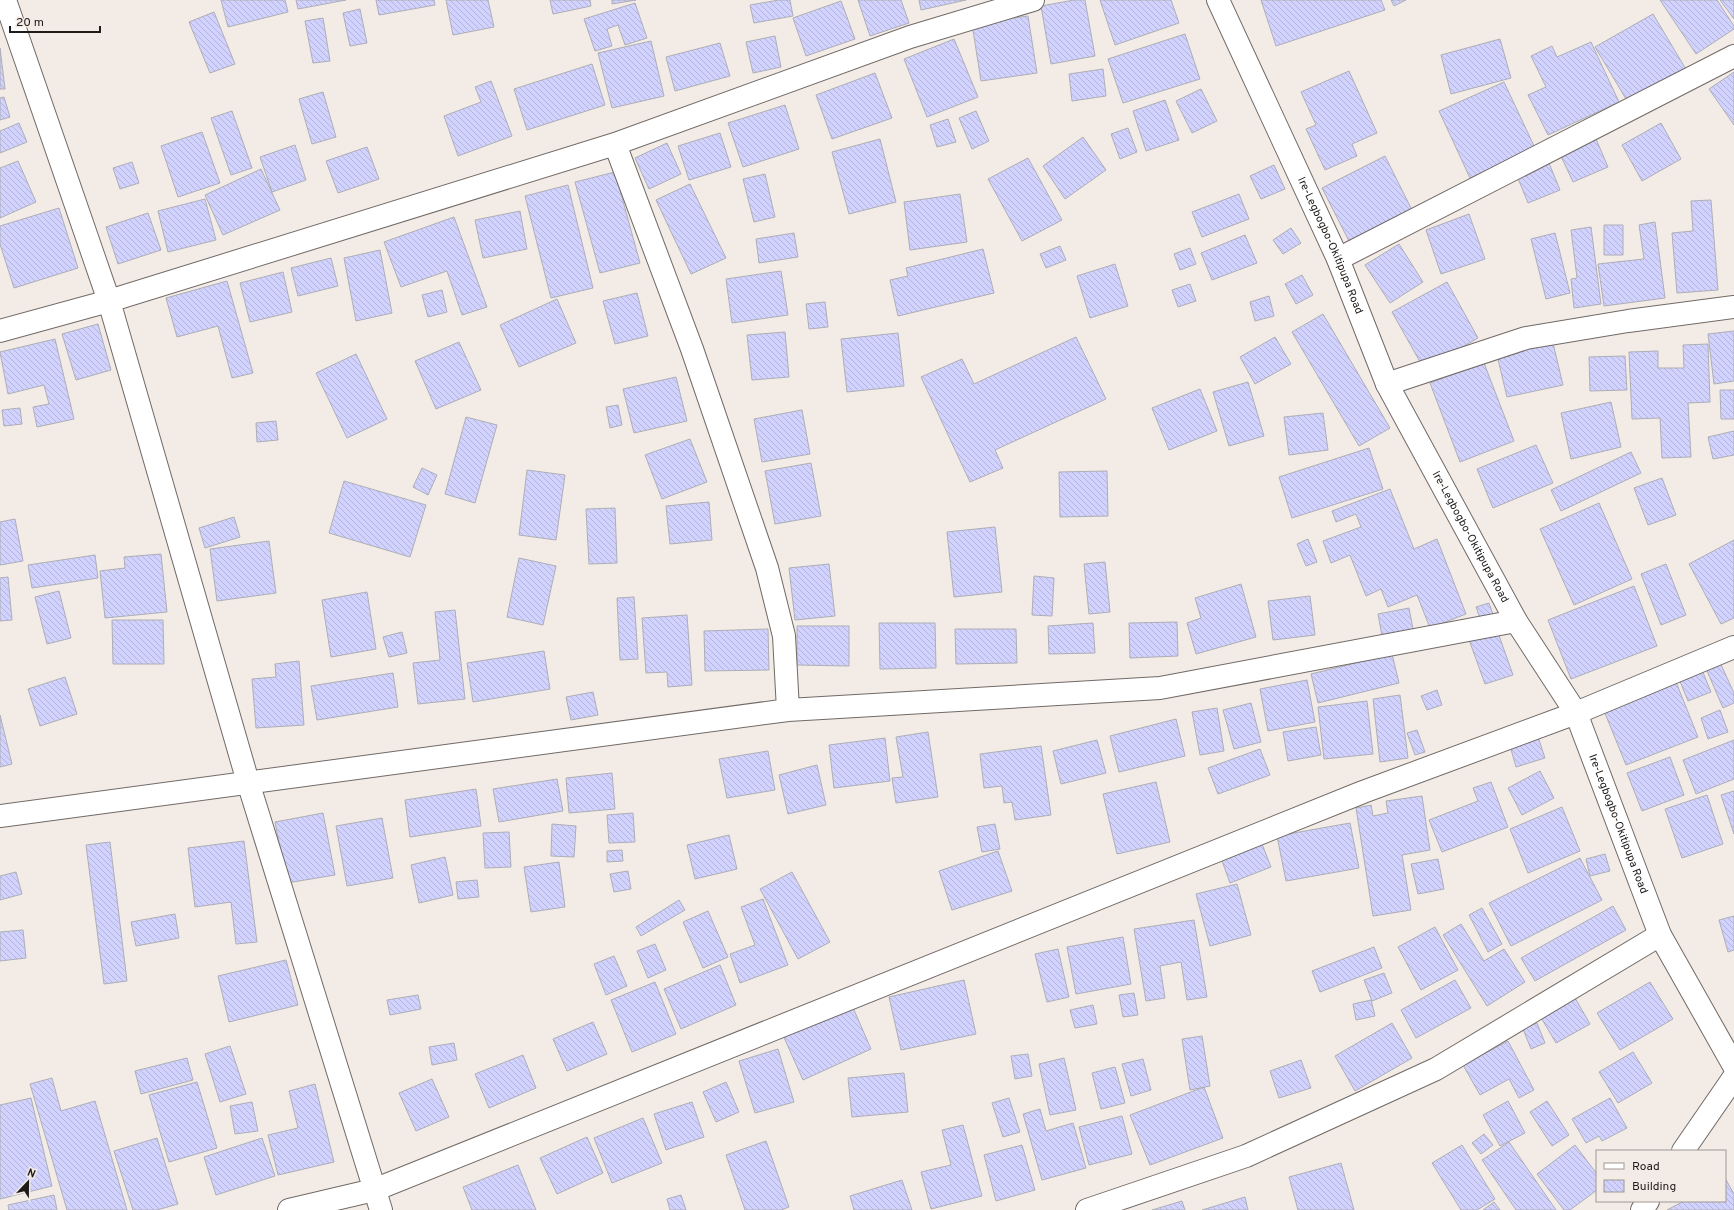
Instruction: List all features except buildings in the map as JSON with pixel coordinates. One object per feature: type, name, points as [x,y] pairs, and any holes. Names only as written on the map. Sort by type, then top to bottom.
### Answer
[{"type":"street","points":[[5,0],[109,301],[248,782],[377,1200]]},
{"type":"street","points":[[0,331],[109,301],[615,144],[910,37],[1033,0]]},
{"type":"street","name":"Ire-Legbogbo-Okitipupa Road","points":[[1218,0],[1338,258],[1387,384],[1516,621],[1576,714],[1660,935],[1734,1066]]},
{"type":"street","points":[[1338,258],[1734,56]]},
{"type":"street","points":[[615,144],[692,349],[767,568],[784,636],[788,710]]},
{"type":"street","points":[[1387,384],[1526,338],[1628,321],[1734,307]]},
{"type":"street","points":[[0,816],[788,710],[1160,688],[1516,621]]},
{"type":"street","points":[[289,1210],[377,1200],[1363,792],[1576,714],[1734,647]]},
{"type":"street","points":[[1087,1210],[1246,1156],[1436,1069],[1660,935]]},
{"type":"street","points":[[1684,1150],[1734,1077]]}]
